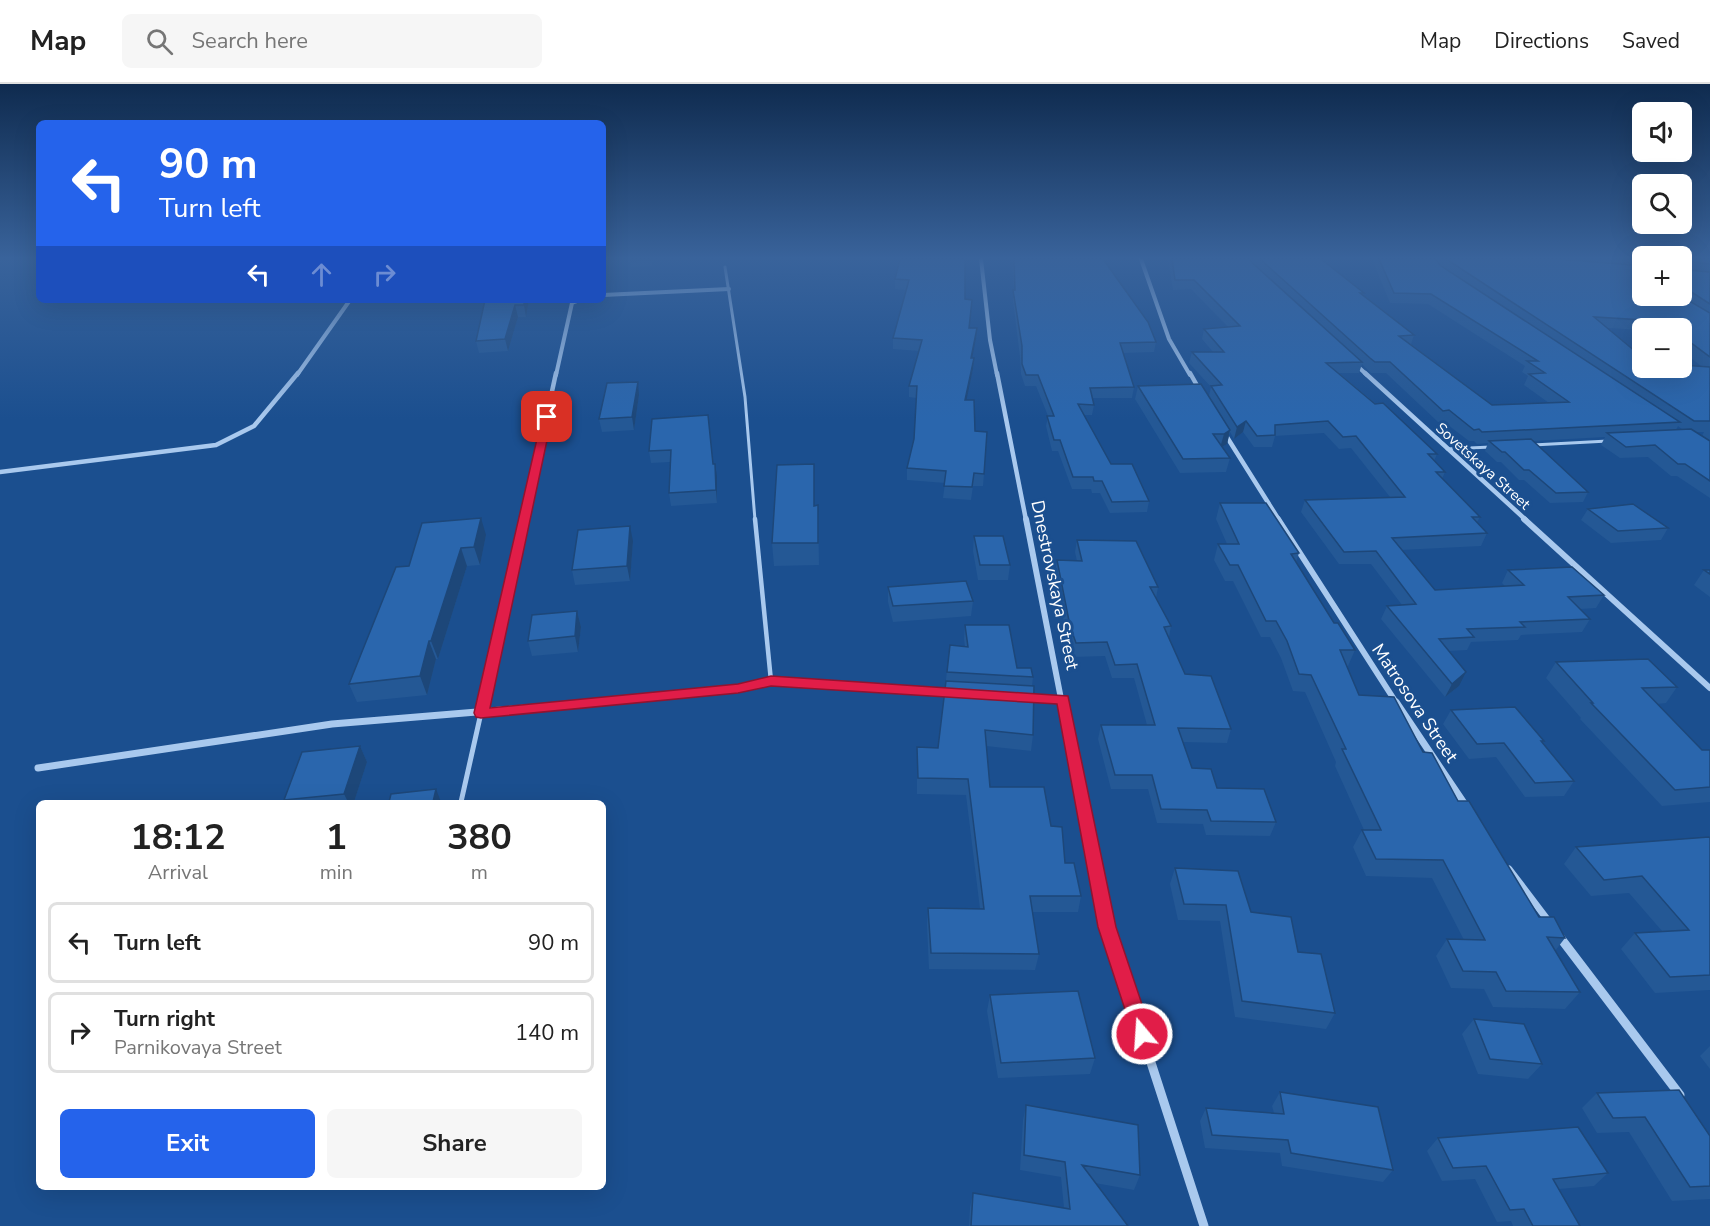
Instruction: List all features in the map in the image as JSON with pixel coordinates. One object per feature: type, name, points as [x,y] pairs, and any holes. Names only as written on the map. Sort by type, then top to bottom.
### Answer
[{"type":"street","points":[[0,472],[189,450],[216,444],[238,435],[254,426],[290,384],[341,312]]},
{"type":"street","points":[[481,713],[570,312]]},
{"type":"street","name":"Dnestrovskaya Street","points":[[987,312],[990,340],[1107,927],[1204,1226]]},
{"type":"street","points":[[1160,312],[1169,339],[1203,397]]},
{"type":"street","name":"Sovetskaya Street","points":[[1353,362],[1710,688]]},
{"type":"street","name":"Matrosova Street","points":[[1220,426],[1361,651],[1471,812]]},
{"type":"street","points":[[38,768],[332,724],[481,713],[738,689],[771,681],[958,693]]},
{"type":"street","points":[[1017,696],[1063,699]]},
{"type":"street","points":[[1503,860],[1681,1097]]},
{"type":"lane","points":[[732,312],[745,397],[771,681]]},
{"type":"lane","points":[[1530,445],[1614,440]]},
{"type":"lane","points":[[1446,449],[1494,447]]},
{"type":"lane","points":[[461,800],[481,713]]},
{"type":"building","points":[[482,312],[513,312],[505,339],[476,341]]},
{"type":"building","points":[[900,312],[971,312],[969,328],[977,328],[971,358],[974,358],[965,400],[974,400],[975,431],[987,432],[984,474],[974,473],[972,487],[944,486],[946,471],[907,468],[914,439],[917,386],[909,386],[922,340],[893,338]]},
{"type":"building","points":[[1017,312],[1141,312],[1148,322],[1156,342],[1120,343],[1134,387],[1090,388],[1094,405],[1078,404],[1111,464],[1132,464],[1149,501],[1112,502],[1102,481],[1094,481],[1093,477],[1073,477],[1060,440],[1054,440],[1047,416],[1054,416],[1038,375],[1026,375],[1022,364],[1022,346]]},
{"type":"building","points":[[1226,312],[1307,312],[1362,362],[1326,363],[1375,404],[1383,403],[1437,454],[1428,454],[1445,472],[1436,472],[1480,517],[1472,517],[1487,533],[1392,538],[1435,590],[1524,585],[1508,570],[1572,567],[1604,595],[1568,597],[1590,619],[1520,622],[1525,627],[1467,629],[1474,637],[1439,639],[1466,672],[1452,684],[1387,606],[1416,604],[1376,551],[1344,552],[1305,500],[1405,497],[1356,436],[1343,437],[1328,421],[1275,425],[1275,435],[1257,436],[1246,421],[1237,427],[1211,386],[1222,385],[1192,352],[1224,352],[1204,329],[1240,326]]},
{"type":"building","points":[[1320,312],[1385,312],[1414,335],[1399,336],[1492,405],[1569,402],[1529,374],[1545,373],[1527,361],[1538,361],[1460,312],[1512,312],[1680,422],[1482,432],[1479,429],[1474,430],[1449,410],[1443,411],[1390,362],[1375,362]]},
{"type":"building","points":[[1528,312],[1710,313],[1710,357],[1692,344],[1692,318],[1632,319],[1594,317],[1632,349],[1632,378],[1692,378],[1692,366],[1710,367],[1710,421],[1694,421]]},
{"type":"building","points":[[638,382],[632,417],[599,419],[607,383]]},
{"type":"building","points":[[1201,384],[1230,430],[1224,434],[1213,434],[1230,458],[1183,459],[1138,386]]},
{"type":"building","points":[[708,415],[716,490],[669,493],[671,450],[649,451],[652,419]]},
{"type":"building","points":[[1691,429],[1710,441],[1710,481],[1685,464],[1678,464],[1655,445],[1626,447],[1607,433]]},
{"type":"building","points":[[1531,439],[1588,492],[1556,493],[1489,441]]},
{"type":"building","points":[[814,464],[814,506],[818,505],[818,543],[772,543],[777,465]]},
{"type":"building","points":[[1220,503],[1266,503],[1299,553],[1291,554],[1334,623],[1338,623],[1355,650],[1340,650],[1359,695],[1394,697],[1423,752],[1432,753],[1458,801],[1469,801],[1539,917],[1554,917],[1565,938],[1547,937],[1580,992],[1506,991],[1496,972],[1463,971],[1447,939],[1485,940],[1443,860],[1376,859],[1362,830],[1381,830],[1342,749],[1346,749],[1311,675],[1299,674],[1287,641],[1276,621],[1266,621],[1238,565],[1230,565],[1218,544],[1239,544]]},
{"type":"building","points":[[1633,504],[1668,528],[1618,531],[1588,509]]},
{"type":"building","points":[[481,518],[474,547],[461,548],[431,641],[429,641],[420,676],[349,684],[396,567],[409,566],[422,523]]},
{"type":"building","points":[[630,526],[627,566],[572,570],[578,530]]},
{"type":"building","points":[[974,536],[1003,536],[1010,565],[980,565]]},
{"type":"building","points":[[1077,540],[1136,541],[1158,587],[1150,587],[1171,626],[1164,627],[1185,674],[1211,676],[1231,729],[1178,728],[1192,768],[1211,769],[1217,788],[1264,789],[1276,822],[1211,821],[1207,810],[1161,809],[1152,775],[1115,775],[1101,725],[1155,725],[1137,664],[1115,665],[1107,642],[1076,643],[1070,626],[1057,560],[1082,561]]},
{"type":"building","points":[[966,581],[973,601],[893,606],[888,587]]},
{"type":"building","points":[[577,611],[575,636],[528,641],[532,615]]},
{"type":"building","points":[[965,625],[1009,625],[1017,668],[1031,668],[1033,677],[947,672],[950,645],[968,647]]},
{"type":"building","points":[[1648,659],[1677,687],[1642,688],[1702,750],[1710,750],[1710,787],[1675,790],[1591,703],[1593,703],[1556,662]]},
{"type":"building","points":[[946,681],[1034,686],[1033,735],[985,730],[990,787],[1044,787],[1051,826],[1062,827],[1065,863],[1074,863],[1081,896],[1030,896],[1039,954],[931,953],[928,908],[984,909],[968,779],[918,778],[917,747],[938,748]]},
{"type":"building","points":[[1515,707],[1574,781],[1535,783],[1504,743],[1477,744],[1451,710]]},
{"type":"building","points":[[360,746],[344,794],[284,800],[302,752]]},
{"type":"building","points":[[436,789],[433,800],[390,800],[391,794]]},
{"type":"building","points":[[1709,837],[1710,975],[1670,977],[1635,933],[1689,930],[1642,876],[1604,880],[1576,847]]},
{"type":"building","points":[[1175,868],[1238,871],[1251,912],[1291,917],[1298,952],[1321,954],[1335,1013],[1242,1001],[1226,905],[1184,904]]},
{"type":"building","points":[[1078,991],[1095,1058],[1001,1063],[990,995]]},
{"type":"building","points":[[1474,1019],[1524,1024],[1542,1064],[1490,1059]]},
{"type":"building","points":[[1679,1090],[1710,1136],[1710,1186],[1690,1187],[1645,1117],[1613,1118],[1597,1093]]},
{"type":"building","points":[[1280,1092],[1378,1107],[1393,1170],[1291,1153],[1288,1140],[1212,1135],[1206,1108],[1284,1114]]},
{"type":"building","points":[[1026,1105],[1138,1125],[1140,1175],[1082,1165],[1128,1226],[971,1226],[973,1193],[1070,1209],[1065,1162],[1024,1155]]},
{"type":"building","points":[[1578,1127],[1608,1173],[1553,1179],[1580,1226],[1533,1226],[1524,1209],[1510,1210],[1486,1166],[1453,1168],[1438,1138]]},
{"type":"route","points":[[547,417],[481,713],[738,689],[771,681],[1063,699],[1107,927],[1142,1034]]}]
